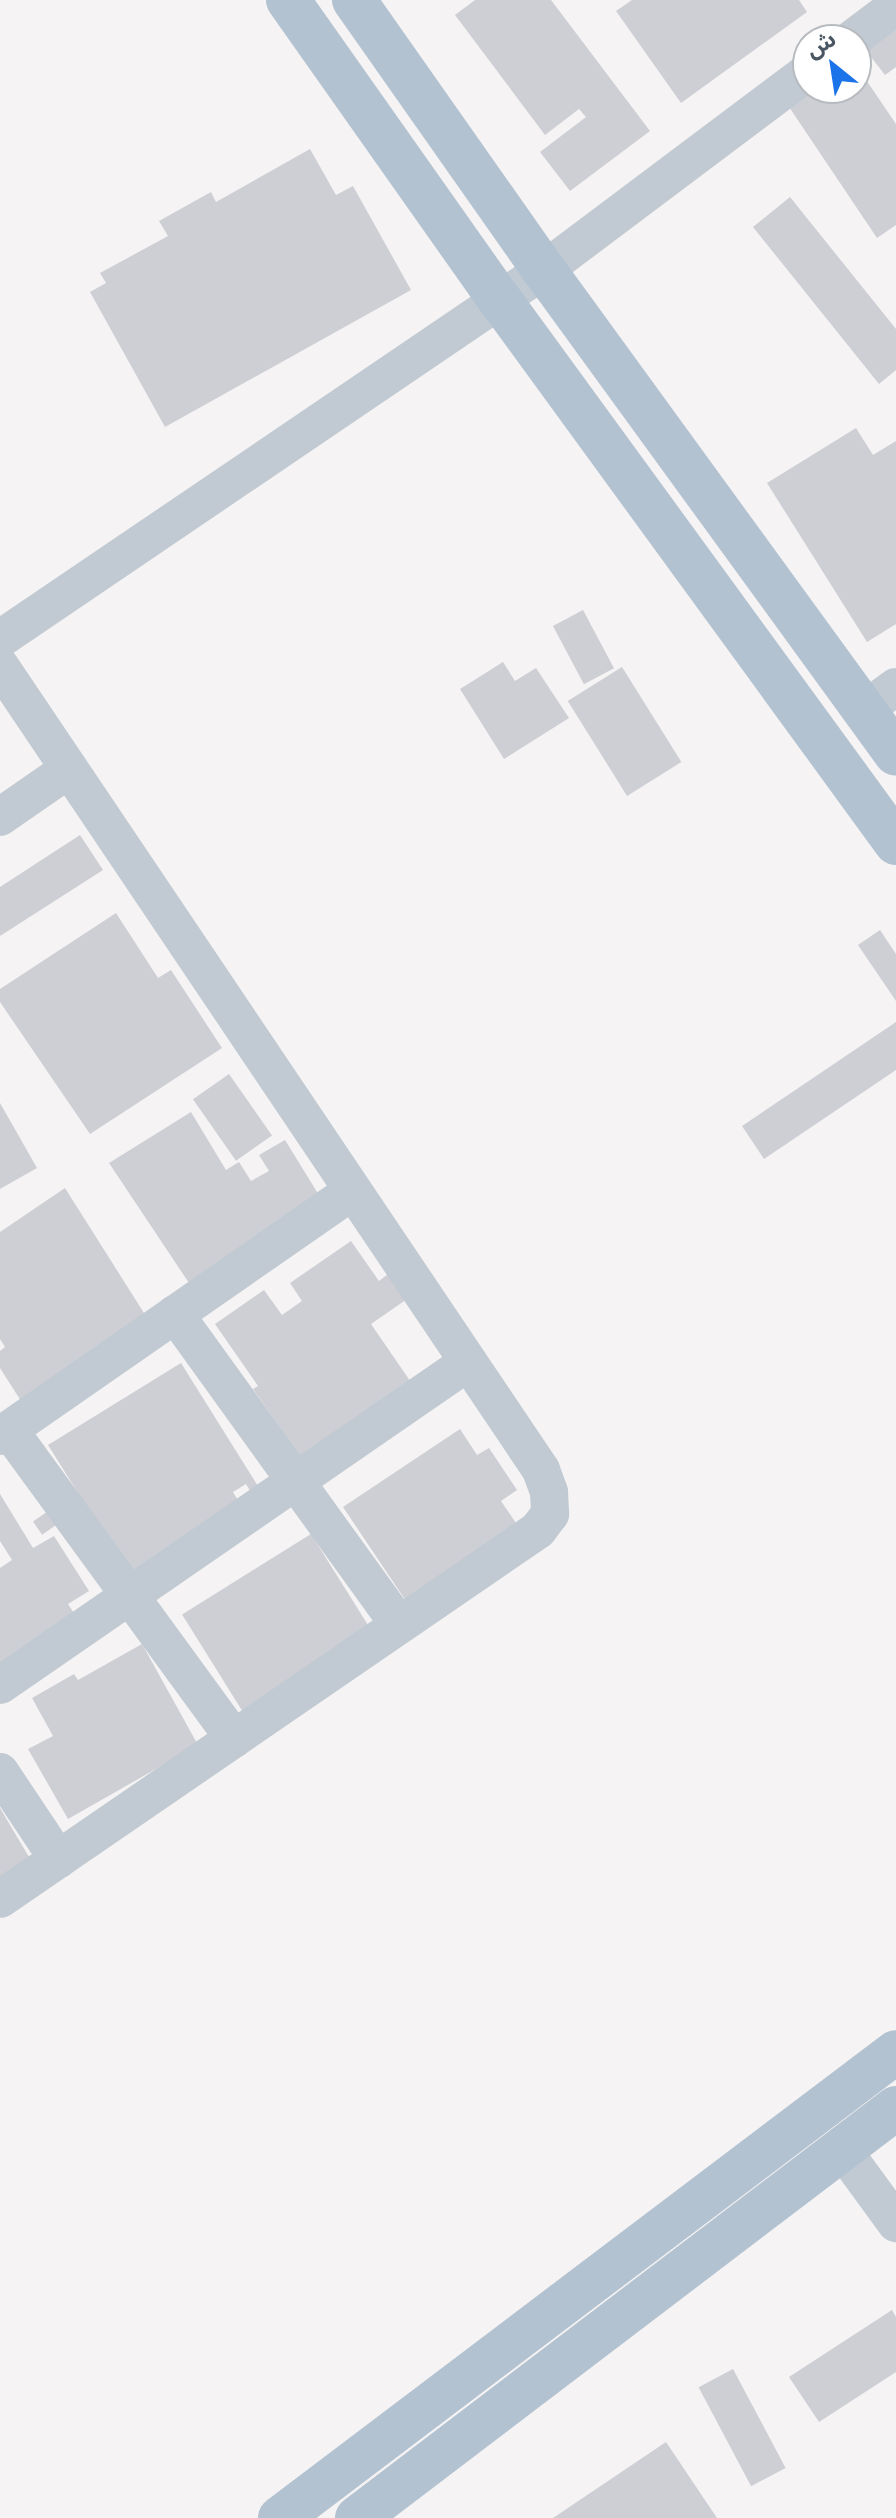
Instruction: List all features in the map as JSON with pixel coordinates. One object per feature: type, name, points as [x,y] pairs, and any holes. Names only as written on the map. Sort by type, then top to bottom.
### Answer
[{"type":"main road","points":[[288,0],[500,300],[896,843]]},
{"type":"main road","points":[[354,0],[544,270],[880,699],[896,754]]},
{"type":"main road","points":[[280,2518],[896,2052]]},
{"type":"main road","points":[[357,2518],[896,2108]]},
{"type":"street","points":[[872,24],[896,6]]},
{"type":"street","points":[[0,639],[544,270],[792,84]]},
{"type":"street","points":[[0,666],[541,1470],[549,1492],[550,1514],[538,1530],[0,1899]]},
{"type":"street","points":[[0,817],[69,769]]},
{"type":"street","points":[[234,1739],[130,1596],[5,1433],[352,1191]]},
{"type":"street","points":[[175,1314],[399,1625]]},
{"type":"street","points":[[0,1685],[467,1363]]},
{"type":"street","points":[[0,1772],[58,1859]]},
{"type":"street","points":[[842,2149],[896,2223]]},
{"type":"building","points":[[475,0],[551,0],[650,131],[570,191],[540,152],[586,117],[579,109],[545,135],[455,15]]},
{"type":"building","points":[[632,0],[799,0],[807,12],[681,103],[616,11]]},
{"type":"building","points":[[896,17],[896,67],[885,75],[872,58],[872,36]]},
{"type":"building","points":[[872,89],[896,124],[896,225],[877,238],[781,95],[792,92],[792,104],[872,104]]},
{"type":"building","points":[[310,149],[336,195],[353,186],[411,290],[165,427],[90,292],[106,283],[100,273],[168,236],[159,221],[211,192],[216,202]]},
{"type":"building","points":[[790,197],[896,329],[896,370],[879,384],[753,227]]},
{"type":"building","points":[[856,428],[873,455],[896,441],[896,624],[867,642],[767,483]]},
{"type":"building","points":[[583,610],[614,668],[584,684],[553,626]]},
{"type":"building","points":[[503,662],[515,681],[536,668],[569,718],[504,759],[460,689]]},
{"type":"building","points":[[622,667],[681,762],[627,796],[568,701]]},
{"type":"building","points":[[80,835],[103,870],[0,936],[0,887]]},
{"type":"building","points":[[116,913],[158,978],[171,970],[222,1048],[90,1134],[0,1002],[0,989]]},
{"type":"building","points":[[880,930],[896,954],[896,1001],[858,945]]},
{"type":"building","points":[[896,1022],[896,1070],[764,1159],[742,1126]]},
{"type":"building","points":[[229,1074],[272,1135],[236,1161],[193,1099]]},
{"type":"building","points":[[0,1103],[37,1168],[0,1189]]},
{"type":"building","points":[[191,1112],[226,1170],[239,1162],[251,1181],[269,1171],[259,1155],[285,1140],[330,1213],[197,1295],[109,1163]]},
{"type":"building","points":[[65,1188],[156,1332],[28,1412],[0,1368],[0,1351],[5,1347],[0,1339],[0,1232]]},
{"type":"building","points":[[351,1241],[379,1281],[392,1271],[410,1297],[371,1324],[417,1391],[308,1467],[253,1389],[258,1386],[215,1324],[264,1290],[282,1315],[302,1301],[290,1283]]},
{"type":"building","points":[[181,1363],[266,1499],[258,1504],[246,1484],[233,1492],[248,1517],[137,1587],[48,1445]]},
{"type":"building","points":[[460,1429],[477,1455],[489,1448],[517,1490],[501,1501],[518,1526],[406,1601],[343,1507]]},
{"type":"building","points":[[0,1494],[33,1548],[54,1536],[89,1591],[68,1604],[83,1627],[0,1679],[0,1568],[12,1560],[0,1541]]},
{"type":"building","points":[[51,1509],[60,1522],[42,1535],[33,1522]]},
{"type":"building","points":[[311,1534],[372,1632],[244,1713],[182,1615]]},
{"type":"building","points":[[142,1644],[198,1745],[68,1819],[28,1749],[53,1736],[32,1698],[74,1674],[78,1680]]},
{"type":"building","points":[[0,1808],[29,1857],[0,1877]]},
{"type":"building","points":[[892,2310],[896,2317],[896,2372],[819,2422],[789,2377]]},
{"type":"building","points":[[733,2369],[786,2468],[751,2486],[699,2387]]},
{"type":"building","points":[[666,2442],[717,2518],[553,2518]]}]
